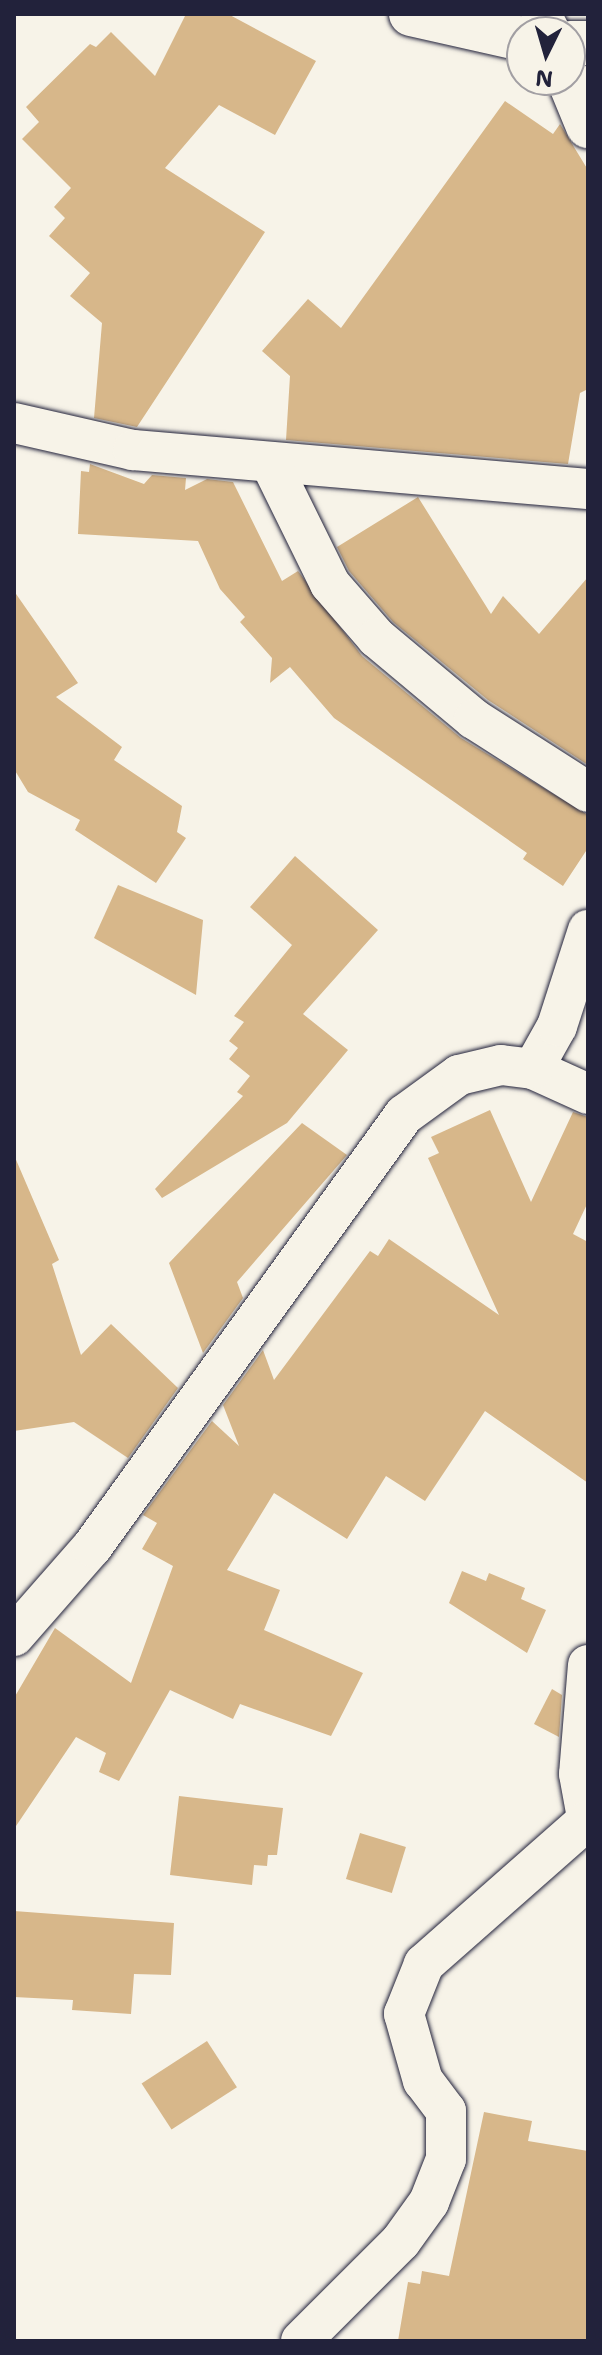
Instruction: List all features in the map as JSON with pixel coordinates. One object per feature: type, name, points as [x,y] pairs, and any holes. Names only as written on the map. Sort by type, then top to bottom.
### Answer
[{"type":"main road","points":[[411,14],[506,35]]},
{"type":"main road","points":[[576,96],[588,126]]},
{"type":"street","points":[[14,423],[133,450],[588,489]]},
{"type":"street","points":[[270,462],[330,584],[377,638],[474,719],[588,792]]},
{"type":"street","points":[[533,1069],[557,1026],[588,930]]},
{"type":"street","points":[[14,1636],[92,1547],[404,1115],[459,1075],[501,1065],[533,1069],[588,1094]]},
{"type":"street","points":[[301,2341],[401,2241],[429,2202],[446,2159],[446,2111],[423,2081],[404,2014],[424,1964],[587,1822],[579,1774],[588,1665]]},
{"type":"building","points":[[186,14],[228,14],[316,61],[275,135],[219,105],[165,168],[265,232],[137,427],[94,418],[102,323],[70,296],[90,273],[49,236],[65,218],[54,207],[71,188],[22,139],[39,122],[26,107],[90,44],[96,47],[111,32],[155,76]]},
{"type":"building","points":[[505,101],[553,134],[560,124],[588,170],[588,389],[580,393],[568,464],[286,440],[290,376],[262,351],[308,299],[341,328]]},
{"type":"building","points":[[90,464],[144,484],[152,475],[186,478],[185,490],[207,479],[233,482],[282,581],[298,571],[362,656],[461,738],[588,815],[588,848],[563,886],[523,859],[527,853],[334,718],[290,667],[270,683],[272,658],[240,622],[245,617],[220,589],[198,541],[78,534],[81,471],[89,472]]},
{"type":"building","points":[[418,497],[491,614],[503,596],[539,634],[588,577],[588,765],[488,700],[393,622],[349,571],[337,547]]},
{"type":"building","points":[[14,591],[78,683],[56,697],[122,747],[114,760],[182,806],[177,832],[186,838],[156,883],[75,830],[80,820],[28,792],[14,769]]},
{"type":"building","points":[[295,856],[378,930],[303,1014],[348,1050],[287,1123],[162,1198],[155,1189],[243,1096],[237,1092],[250,1076],[229,1059],[238,1048],[229,1041],[244,1022],[234,1016],[292,945],[250,907]]},
{"type":"building","points":[[118,885],[203,920],[196,995],[94,938]]},
{"type":"building","points":[[490,1110],[531,1202],[573,1112],[588,1117],[588,1202],[573,1234],[588,1242],[588,1483],[485,1411],[425,1501],[386,1476],[347,1539],[274,1493],[227,1570],[280,1590],[264,1630],[363,1673],[331,1736],[240,1704],[233,1719],[170,1690],[119,1781],[99,1772],[106,1753],[76,1737],[14,1829],[14,1698],[55,1628],[131,1683],[173,1566],[142,1549],[157,1523],[143,1515],[212,1421],[239,1446],[223,1405],[263,1350],[274,1380],[370,1251],[378,1256],[389,1239],[499,1315],[428,1158],[439,1153],[431,1137]]},
{"type":"building","points":[[302,1123],[347,1155],[237,1282],[243,1298],[203,1353],[169,1263]]},
{"type":"building","points":[[14,1155],[59,1260],[52,1264],[81,1355],[111,1324],[178,1388],[128,1458],[74,1422],[14,1431]]},
{"type":"building","points":[[462,1571],[486,1581],[489,1573],[525,1588],[521,1599],[546,1610],[527,1653],[449,1603]]},
{"type":"building","points":[[552,1689],[562,1695],[559,1737],[534,1724]]},
{"type":"building","points":[[179,1796],[283,1808],[277,1855],[268,1855],[267,1866],[254,1865],[252,1885],[170,1875]]},
{"type":"building","points":[[360,1833],[406,1847],[392,1893],[346,1879]]},
{"type":"building","points":[[14,1911],[174,1923],[171,1975],[134,1974],[131,2014],[72,2010],[73,2000],[14,1997]]},
{"type":"building","points":[[207,2041],[237,2087],[172,2130],[142,2083]]},
{"type":"building","points":[[484,2112],[532,2121],[528,2141],[588,2151],[588,2341],[398,2341],[408,2282],[420,2284],[422,2271],[449,2276]]}]
